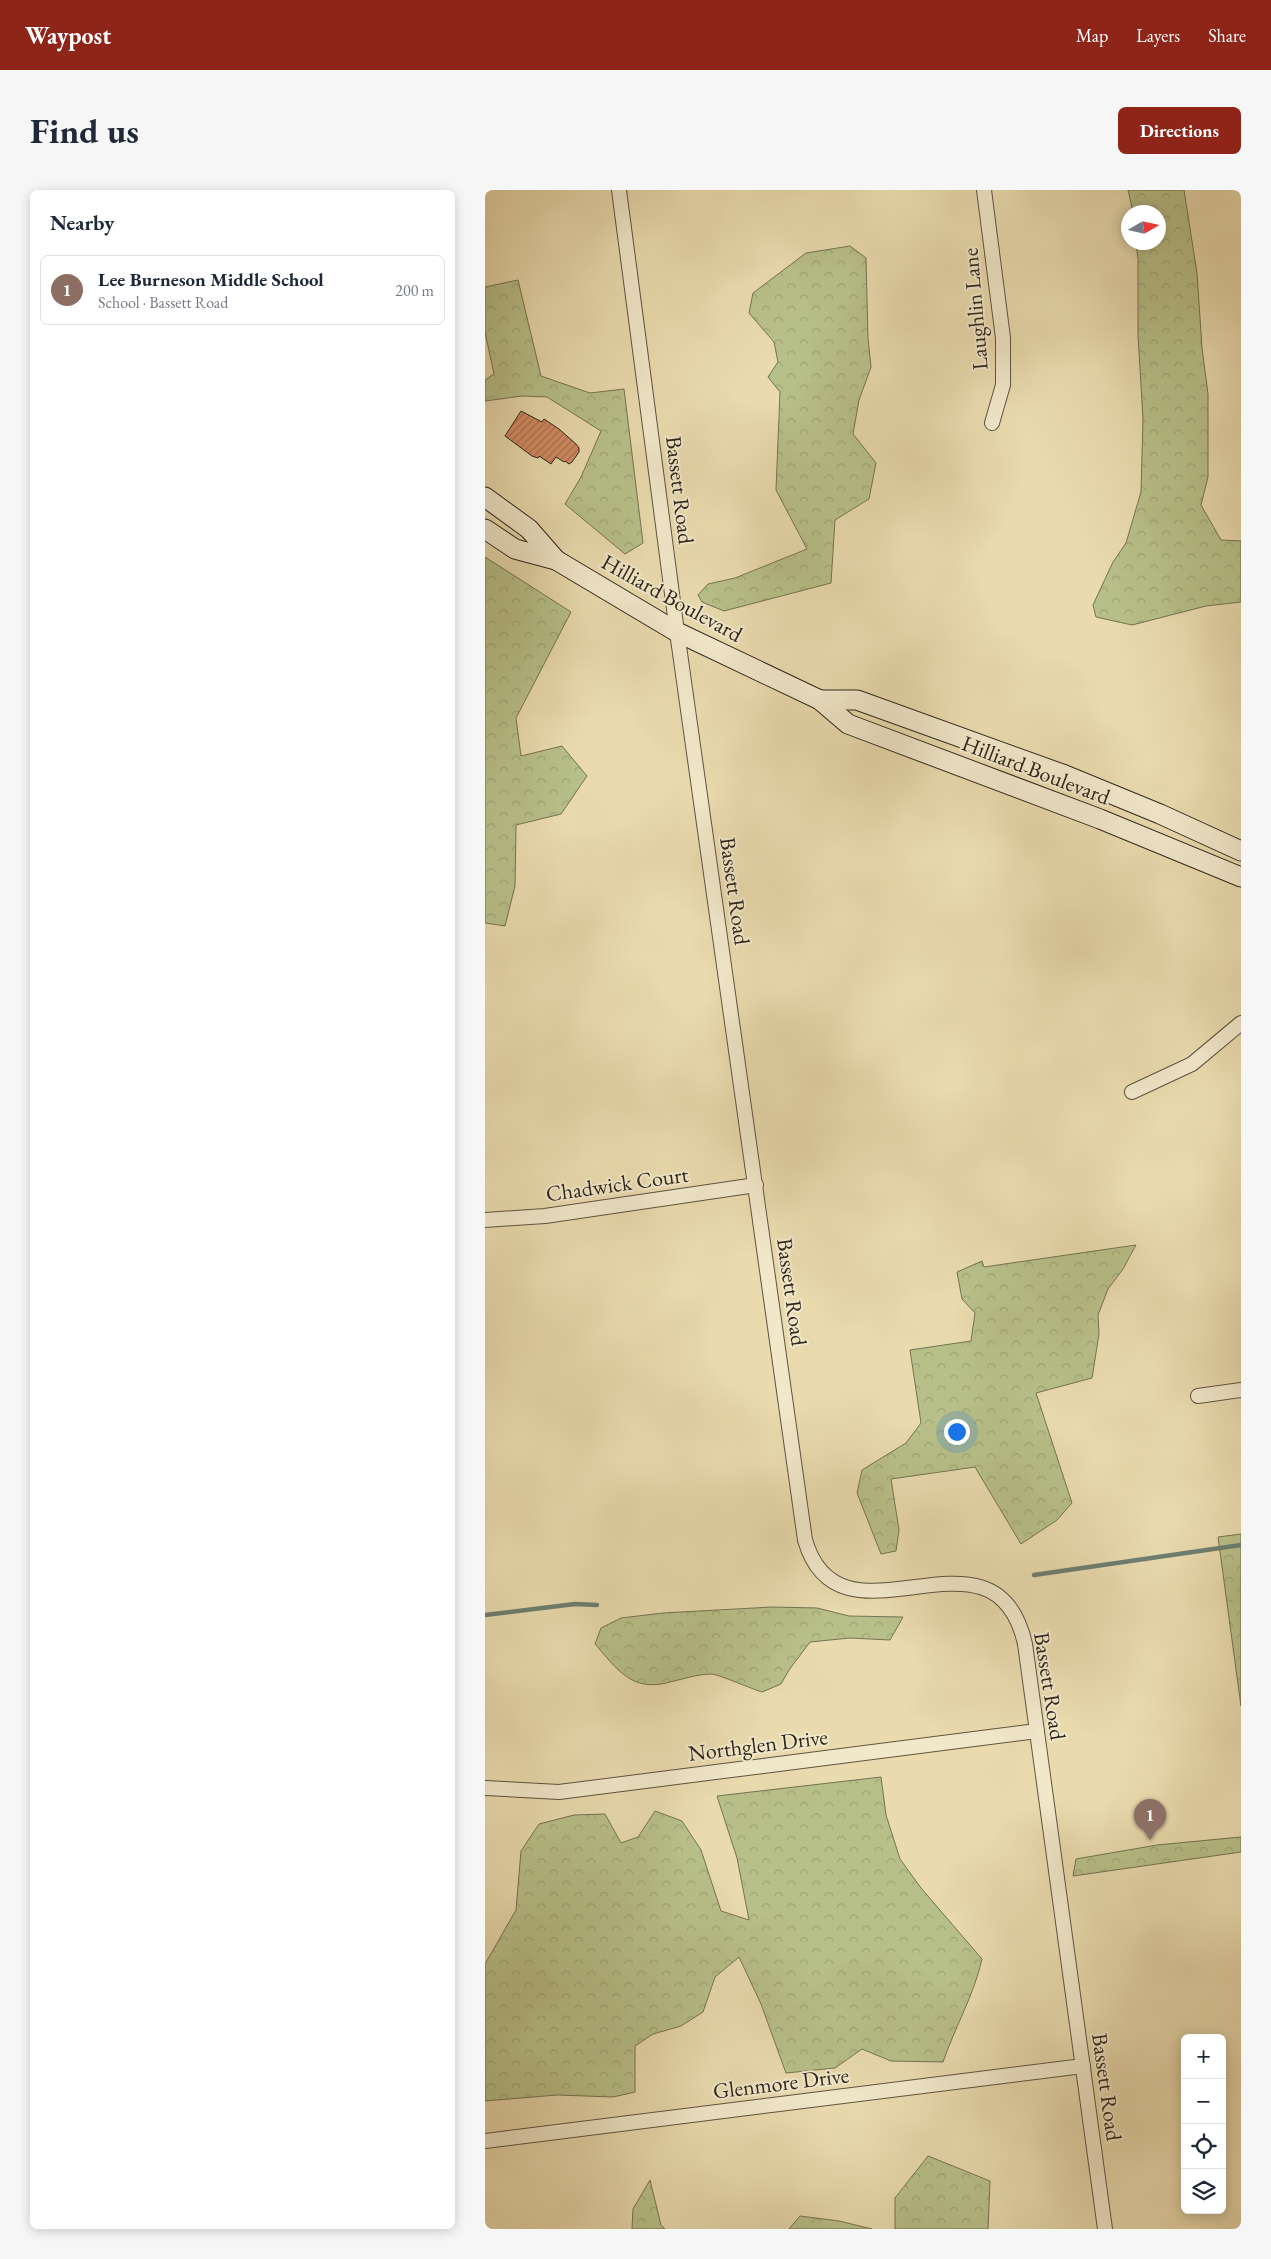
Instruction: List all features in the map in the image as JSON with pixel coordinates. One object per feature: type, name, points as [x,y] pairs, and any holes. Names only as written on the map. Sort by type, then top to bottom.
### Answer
[{"type":"main road","name":"Hilliard Boulevard","points":[[485,497],[529,529],[556,560]]},
{"type":"main road","name":"Hilliard Boulevard","points":[[485,529],[515,549],[556,560],[677,632],[820,700],[848,724],[1100,819],[1241,877]]},
{"type":"main road","name":"Hilliard Boulevard","points":[[820,700],[857,700],[1065,775],[1160,814],[1241,851]]},
{"type":"street","name":"Bassett Road","points":[[619,190],[677,632],[808,1548],[814,1562],[830,1580],[852,1589],[880,1590],[958,1583],[977,1586],[996,1595],[1013,1614],[1023,1635],[1105,2229]]},
{"type":"street","name":"Laughlin Lane","points":[[984,190],[1003,338],[1003,385],[992,423]]},
{"type":"street","points":[[1132,1092],[1192,1064],[1241,1023]]},
{"type":"street","name":"Chadwick Court","points":[[485,1220],[545,1216],[755,1185]]},
{"type":"street","points":[[1198,1396],[1241,1390]]},
{"type":"street","name":"Northglen Drive","points":[[485,1788],[559,1792],[1037,1731]]},
{"type":"street","name":"Glenmore Drive","points":[[485,2141],[1083,2066]]},
{"type":"green space","points":[[1128,190],[1184,190],[1197,273],[1202,348],[1208,394],[1208,477],[1201,505],[1221,540],[1241,541],[1241,602],[1206,606],[1132,625],[1096,617],[1093,605],[1113,562],[1126,543],[1141,492],[1143,419],[1138,335],[1137,250],[1166,250],[1166,205],[1131,205]]},
{"type":"green space","points":[[850,246],[866,258],[868,338],[871,367],[859,400],[853,434],[876,463],[869,499],[835,520],[831,583],[724,611],[702,602],[698,595],[708,584],[735,578],[807,549],[776,490],[780,392],[768,377],[778,362],[774,342],[749,313],[753,293],[806,253]]},
{"type":"green space","points":[[518,280],[541,376],[590,393],[624,389],[643,543],[625,554],[565,504],[581,477],[601,431],[547,397],[522,396],[485,401],[485,380],[494,374],[485,332],[485,287]]},
{"type":"green space","points":[[485,557],[571,612],[516,718],[521,756],[562,746],[587,776],[561,814],[516,825],[515,886],[505,926],[485,923]]},
{"type":"green space","points":[[1136,1245],[1123,1269],[1108,1289],[1098,1315],[1099,1334],[1092,1378],[1036,1393],[1072,1503],[1057,1520],[1021,1544],[975,1467],[891,1479],[899,1530],[896,1551],[881,1554],[857,1493],[862,1470],[906,1443],[921,1423],[910,1350],[971,1341],[975,1313],[962,1299],[957,1272],[982,1261],[984,1267]]},
{"type":"green space","points":[[1241,1534],[1241,1706],[1218,1537]]},
{"type":"green space","points":[[772,1607],[817,1608],[849,1616],[903,1617],[890,1640],[850,1638],[810,1642],[781,1684],[762,1692],[712,1674],[657,1685],[645,1684],[627,1677],[618,1670],[595,1644],[601,1628],[621,1618],[663,1613]]},
{"type":"green space","points":[[881,1777],[886,1815],[900,1859],[921,1888],[982,1959],[979,1972],[943,2062],[891,2061],[862,2049],[835,2068],[786,2073],[761,2004],[739,1957],[715,1977],[703,2012],[681,2026],[653,2034],[635,2046],[635,2092],[613,2097],[557,2095],[485,2101],[485,1964],[516,1910],[521,1851],[539,1824],[574,1815],[605,1814],[621,1843],[638,1837],[655,1811],[682,1821],[701,1850],[721,1911],[749,1920],[737,1858],[717,1796]]},
{"type":"green space","points":[[1241,1837],[1241,1852],[1073,1876],[1076,1859],[1157,1845]]},
{"type":"green space","points":[[928,2156],[990,2181],[988,2229],[895,2229],[895,2198]]},
{"type":"green space","points":[[650,2180],[661,2225],[665,2229],[632,2229],[633,2209]]},
{"type":"green space","points":[[800,2216],[839,2221],[872,2229],[789,2229]]},
{"type":"building","points":[[521,411],[542,422],[544,419],[576,444],[579,452],[572,462],[569,464],[556,457],[551,464],[539,456],[538,458],[532,456],[505,436]]},
{"type":"waterway","points":[[1034,1575],[1241,1545]]},
{"type":"waterway","points":[[485,1615],[575,1604],[597,1605]]},
{"type":"place","name":"Lee Burneson Middle School","points":[[1150,1840]]}]
